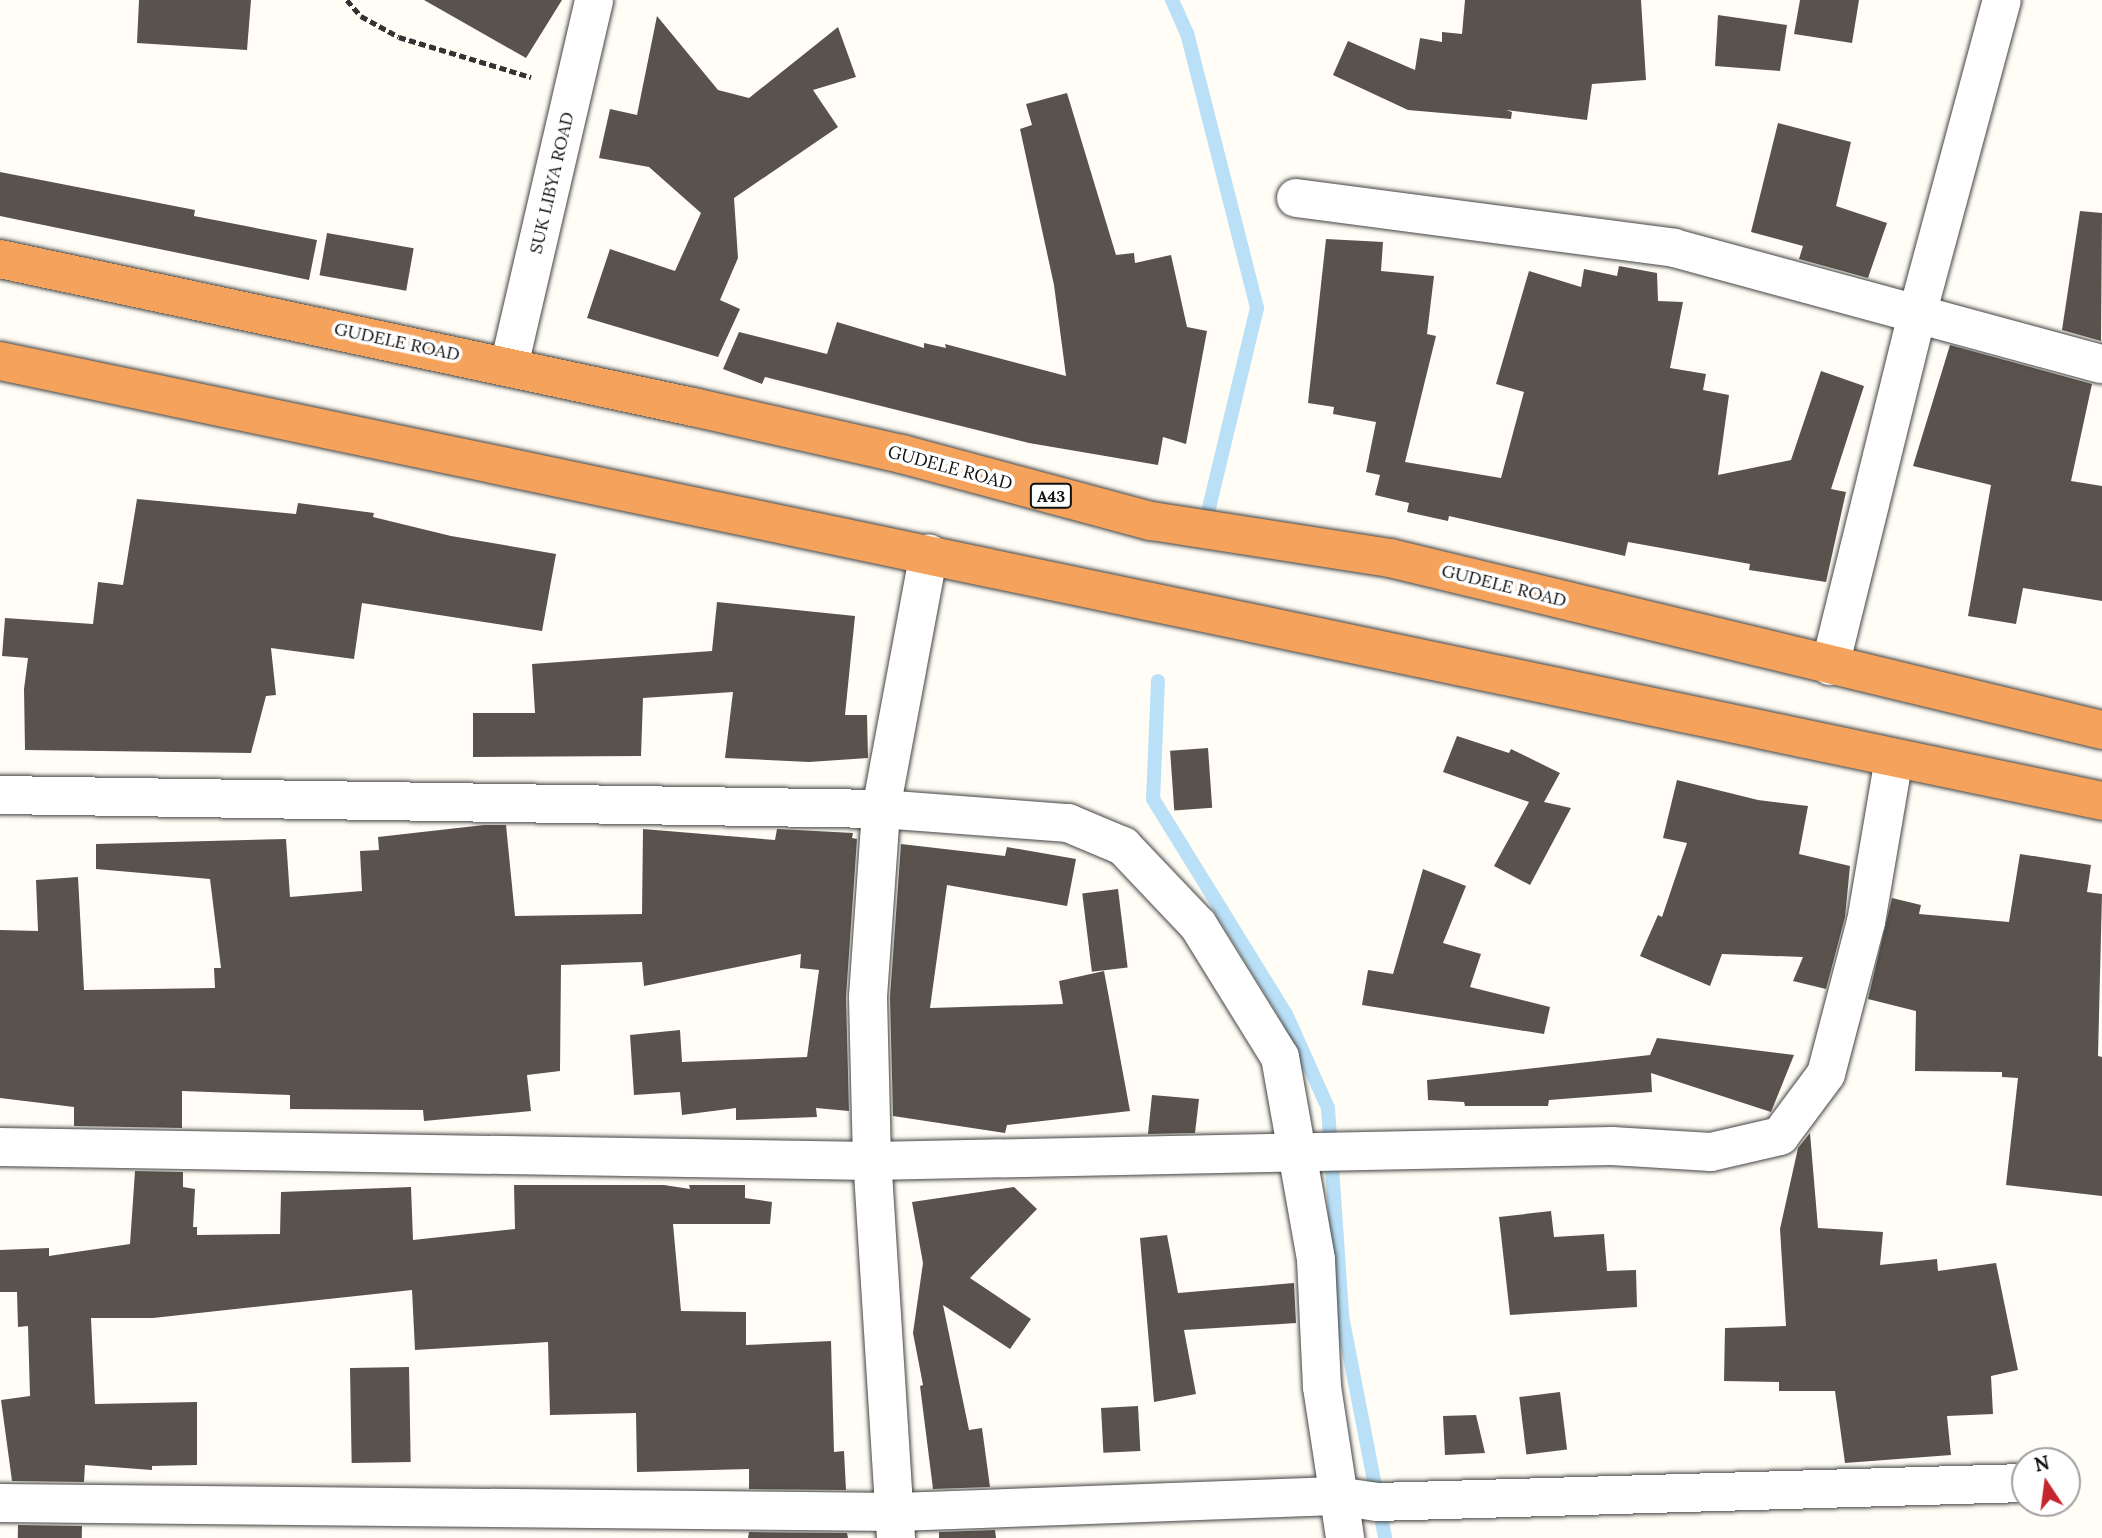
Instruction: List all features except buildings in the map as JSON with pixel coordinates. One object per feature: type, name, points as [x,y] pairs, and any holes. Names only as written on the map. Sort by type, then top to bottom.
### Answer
[{"type":"highway","name":"GUDELE ROAD","points":[[0,259],[509,366],[901,454],[1151,521],[1390,558],[2102,730]]},
{"type":"highway","points":[[0,361],[929,553],[2102,801]]},
{"type":"street","name":"SUK LIBYA ROAD","points":[[509,366],[594,0]]},
{"type":"street","points":[[1830,666],[1918,311],[2002,0]]},
{"type":"street","points":[[1296,198],[1674,248],[1918,311],[2102,364]]},
{"type":"street","points":[[896,1525],[872,1161],[868,997],[881,809],[929,553]]},
{"type":"street","points":[[0,1147],[872,1161],[1612,1146],[1712,1152],[1780,1136],[1826,1074],[1866,922],[1894,759]]},
{"type":"street","points":[[0,795],[881,809],[1068,823],[1123,846],[1198,925],[1280,1057],[1294,1154],[1316,1260],[1322,1387],[1336,1496],[1345,1538]]},
{"type":"street","points":[[0,1503],[896,1525],[1336,1496],[1377,1502],[2011,1482]]},
{"type":"path","points":[[347,0],[362,16],[399,37],[574,90]]},
{"type":"waterway","points":[[1172,0],[1187,33],[1257,308],[1205,524]]},
{"type":"waterway","points":[[1158,681],[1153,799],[1286,1014],[1328,1108],[1342,1316],[1385,1538]]}]
